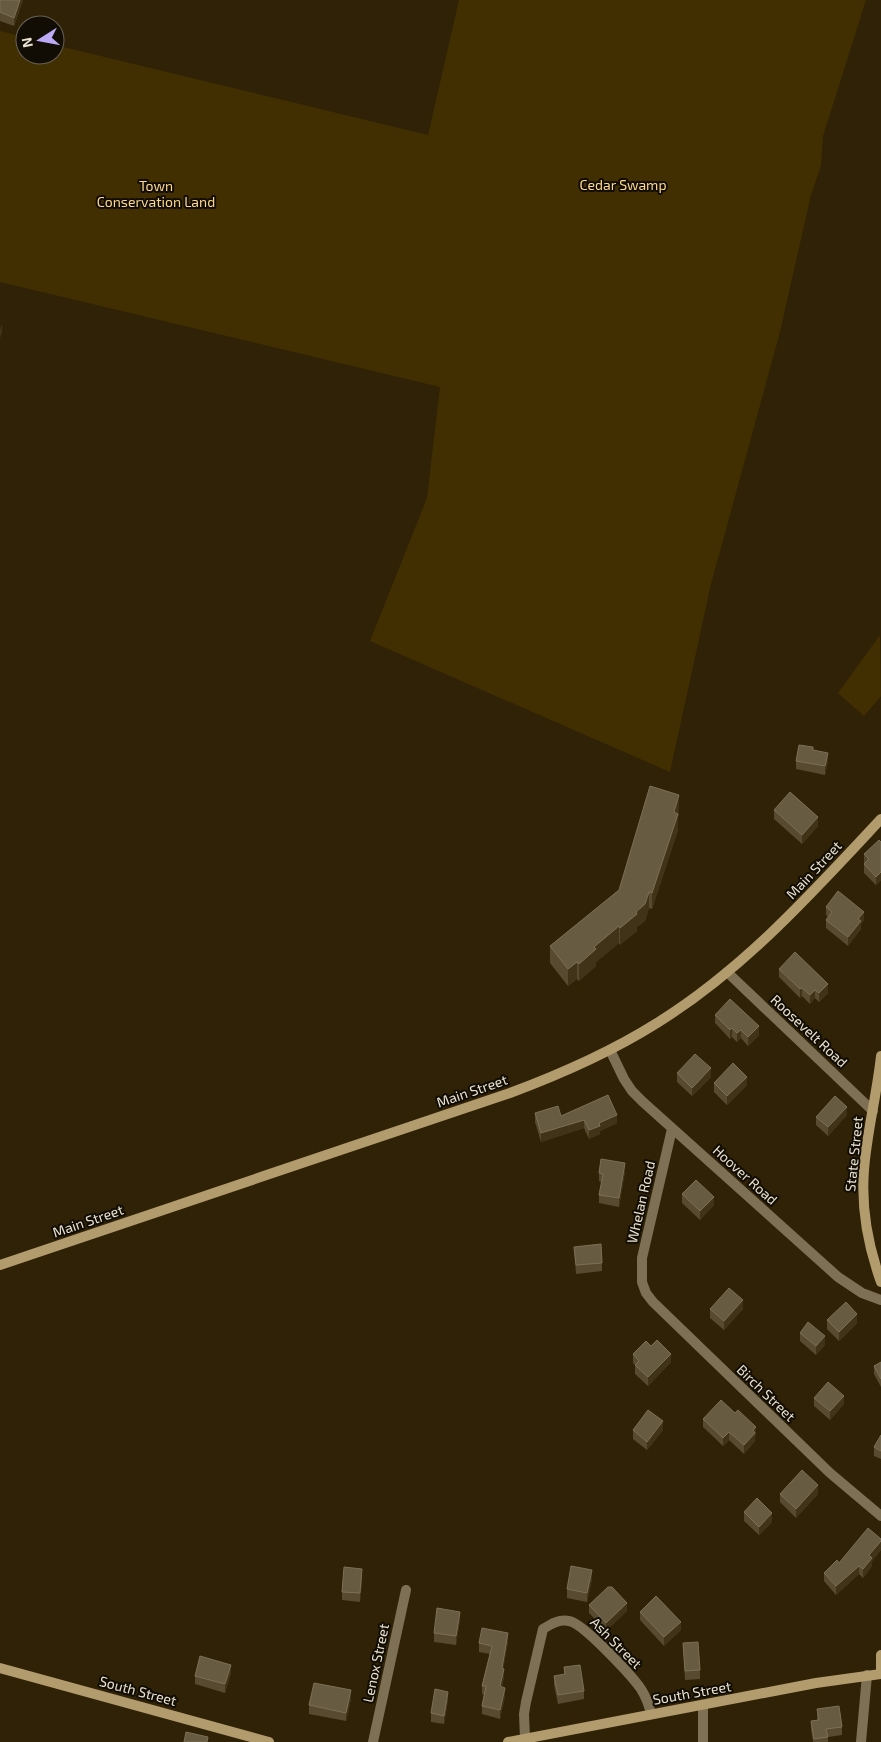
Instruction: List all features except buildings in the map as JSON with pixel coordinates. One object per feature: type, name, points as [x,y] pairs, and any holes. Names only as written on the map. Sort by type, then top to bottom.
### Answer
[{"type":"main road","name":"Main Street","points":[[0,1265],[510,1092],[566,1072],[610,1050],[686,1004],[726,972],[797,909],[881,818]]},
{"type":"main road","name":"State Street","points":[[881,1056],[867,1144],[863,1192],[868,1239],[881,1282]]},
{"type":"main road","points":[[881,1655],[881,1674]]},
{"type":"main road","name":"South Street","points":[[0,1668],[269,1742]]},
{"type":"main road","name":"South Street","points":[[508,1742],[525,1738],[549,1738],[651,1714],[816,1683],[881,1674]]},
{"type":"street","name":"Roosevelt Road","points":[[726,972],[873,1110]]},
{"type":"street","name":"Hoover Road","points":[[610,1050],[632,1091],[672,1129],[838,1277],[862,1294],[881,1300]]},
{"type":"street","name":"Whelan Road","points":[[642,1282],[642,1258],[672,1129]]},
{"type":"street","name":"Birch Street","points":[[642,1282],[653,1302],[830,1473],[881,1516]]},
{"type":"street","name":"Lenox Street","points":[[373,1742],[406,1590]]},
{"type":"street","name":"Ash Street","points":[[525,1738],[524,1714],[526,1702],[544,1628],[561,1621],[568,1621],[583,1628],[636,1683],[647,1701],[651,1714]]},
{"type":"street","points":[[861,1742],[867,1675]]},
{"type":"street","points":[[703,1705],[703,1742]]},
{"type":"green space","name":"Cedar Swamp","points":[[459,0],[866,0],[823,136],[821,166],[811,195],[780,332],[711,584],[670,772],[370,641],[427,498],[440,387],[0,282],[0,31],[15,35],[15,65],[65,65],[65,47],[428,135]]},
{"type":"green space","points":[[880,635],[881,696],[864,716],[838,693]]},
{"type":"park label","name":"Town Conservation Land","points":[[156,194]]}]
